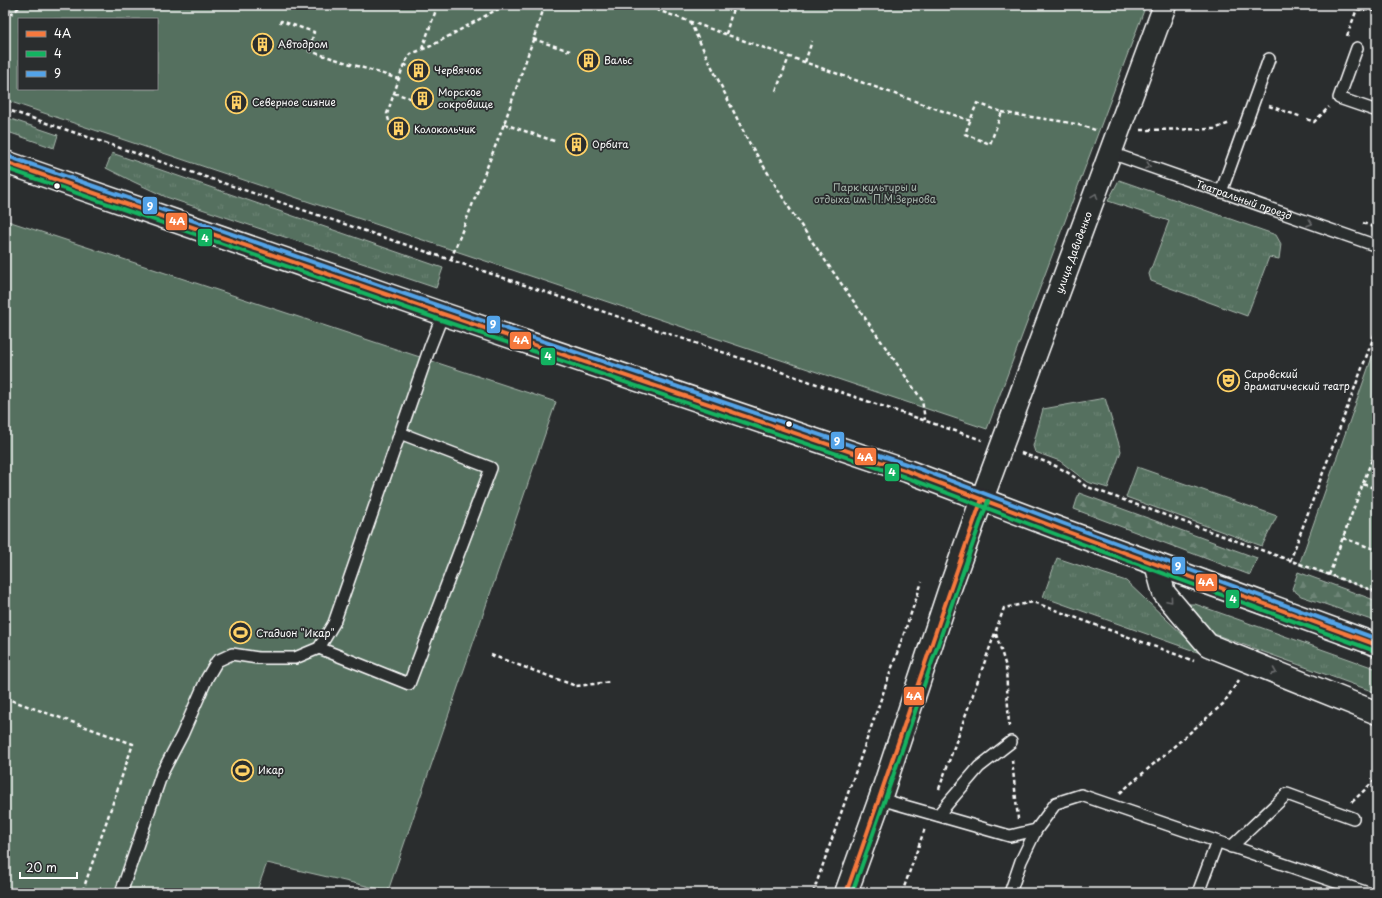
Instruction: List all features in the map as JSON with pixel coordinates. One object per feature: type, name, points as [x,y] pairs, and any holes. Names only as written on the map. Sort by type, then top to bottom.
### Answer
[{"type":"main road","name":"улица Давиденко","points":[[846,893],[880,799],[949,591],[982,499],[1165,5]]},
{"type":"main road","points":[[5,162],[443,314],[907,472],[1377,645]]},
{"type":"main road","points":[[1156,564],[1164,593],[1208,645],[1377,713]]},
{"type":"lane","points":[[1357,48],[1339,98],[1377,111]]},
{"type":"lane","points":[[1221,192],[1269,59]]},
{"type":"lane","name":"Театральный проезд","points":[[1111,153],[1377,246]]},
{"type":"lane","points":[[121,893],[162,773],[182,735],[207,678],[217,661],[232,654],[258,658],[295,658],[319,648],[334,623],[443,314]]},
{"type":"lane","points":[[319,648],[409,684],[491,468],[400,433]]},
{"type":"lane","points":[[934,814],[979,767],[1011,742]]},
{"type":"lane","points":[[1231,847],[1287,794],[1353,818]]},
{"type":"lane","points":[[1010,893],[1036,830],[1056,803],[1081,795],[1368,893]]},
{"type":"lane","points":[[880,799],[1010,836],[1036,830]]},
{"type":"lane","points":[[1198,893],[1217,842]]},
{"type":"path","points":[[5,19],[22,5]]},
{"type":"path","points":[[389,121],[387,114],[404,64],[411,54],[431,46],[505,5]]},
{"type":"path","points":[[451,259],[504,124],[545,5]]},
{"type":"path","points":[[643,5],[970,121]]},
{"type":"path","points":[[726,34],[734,5]]},
{"type":"path","points":[[1355,5],[1357,8],[1377,11]]},
{"type":"path","points":[[1345,42],[1357,8]]},
{"type":"path","points":[[422,49],[436,10]]},
{"type":"path","points":[[280,23],[281,21],[314,32],[309,51],[399,79]]},
{"type":"path","points":[[690,22],[747,139],[793,214],[922,400],[925,420]]},
{"type":"path","points":[[533,39],[573,52]]},
{"type":"path","points":[[805,62],[812,41]]},
{"type":"path","points":[[776,91],[789,57]]},
{"type":"path","points":[[404,64],[409,67]]},
{"type":"path","points":[[394,94],[416,100]]},
{"type":"path","points":[[1307,119],[1314,122],[1339,98]]},
{"type":"path","points":[[1254,100],[1302,117]]},
{"type":"path","points":[[1002,112],[990,144],[965,134],[978,102],[1002,112],[1025,117],[1057,120],[1094,130]]},
{"type":"path","points":[[5,109],[983,440]]},
{"type":"path","points":[[1140,130],[1214,129],[1248,117]]},
{"type":"path","points":[[504,124],[557,142]]},
{"type":"path","points":[[1290,561],[1377,328]]},
{"type":"path","points":[[1329,575],[1377,446]]},
{"type":"path","points":[[1020,452],[1055,464],[1085,486],[1377,592]]},
{"type":"path","points":[[1363,484],[1377,489]]},
{"type":"path","points":[[1343,538],[1377,550]]},
{"type":"path","points":[[813,893],[922,582]]},
{"type":"path","points":[[902,893],[934,814],[1004,608],[1033,602],[1196,661]]},
{"type":"path","points":[[492,656],[576,686],[611,682]]},
{"type":"path","points":[[1108,804],[1223,704],[1240,677]]},
{"type":"path","points":[[5,698],[133,744],[82,893]]},
{"type":"path","points":[[1341,814],[1377,778]]},
{"type":"green space","name":"Парк культуры и отдыха им. П.М.Зернова","points":[[5,5],[1146,5],[987,429],[5,100]]},
{"type":"green space","points":[[5,117],[58,135],[54,148],[5,131]]},
{"type":"green space","points":[[112,153],[443,268],[436,288],[166,197],[106,168]]},
{"type":"green space","points":[[1119,180],[1276,235],[1281,244],[1279,259],[1269,257],[1247,316],[1151,281],[1149,274],[1169,221],[1108,201]]},
{"type":"green space","name":"Стадион \"Икар\"","points":[[5,220],[556,402],[388,891],[267,863],[256,893],[5,893]]},
{"type":"green space","points":[[1377,343],[1377,592],[1299,565]]},
{"type":"green space","points":[[1105,398],[1121,451],[1108,488],[1087,482],[1060,461],[1035,452],[1033,446],[1043,409]]},
{"type":"green space","points":[[1137,467],[1277,516],[1262,546],[1126,497]]},
{"type":"green space","points":[[1079,493],[1257,558],[1250,575],[1074,509]]},
{"type":"green space","points":[[1057,558],[1126,581],[1203,654],[1043,597]]},
{"type":"green space","points":[[1298,572],[1377,601],[1377,622],[1301,596],[1292,589]]},
{"type":"green space","points":[[1189,604],[1195,604],[1377,669],[1377,693],[1214,634]]},
{"type":"transit line","name":"9","points":[[7,156],[445,308],[909,465],[1377,639]]},
{"type":"transit line","name":"4А","points":[[5,162],[443,314],[907,471],[1060,529],[1377,645]]},
{"type":"transit line","name":"4","points":[[5,168],[441,320],[905,477],[1058,535],[1375,651]]},
{"type":"transit line","name":"4А","points":[[846,893],[982,499]]},
{"type":"transit line","name":"4","points":[[852,893],[988,501]]},
{"type":"place","name":"Автодром","points":[[262,44]]},
{"type":"place","name":"Вальс","points":[[589,60]]},
{"type":"place","name":"Червячок","points":[[419,70]]},
{"type":"place","name":"Морское сокровище","points":[[423,98]]},
{"type":"place","name":"Северное сияние","points":[[236,102]]},
{"type":"place","name":"Колокольчик","points":[[398,129]]},
{"type":"place","name":"Орбита","points":[[576,144]]},
{"type":"place","name":"Саровский драматический театр","points":[[1228,380]]},
{"type":"place","name":"Стадион \"Икар\"","points":[[241,633]]},
{"type":"place","name":"Икар","points":[[242,770]]}]
